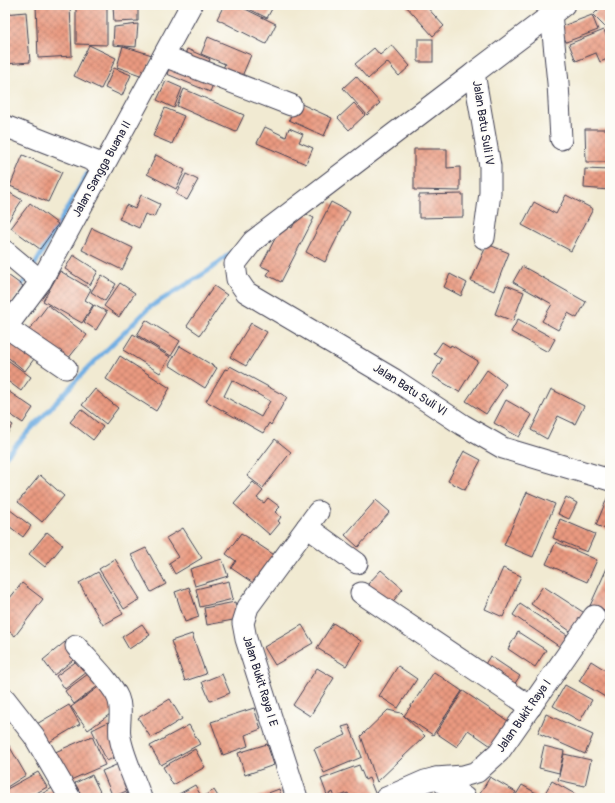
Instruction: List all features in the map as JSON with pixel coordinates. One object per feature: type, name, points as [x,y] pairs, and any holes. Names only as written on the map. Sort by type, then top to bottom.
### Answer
[{"type":"street","name":"Jalan Sangga Buana II","points":[[6,328],[41,281],[164,56],[189,6]]},
{"type":"street","points":[[558,10],[558,83],[561,140]]},
{"type":"street","name":"Jalan Batu Suli IV","points":[[484,238],[490,193],[490,166],[474,73],[558,10]]},
{"type":"street","points":[[164,56],[291,105]]},
{"type":"street","name":"Jalan Batu Suli VI","points":[[474,73],[254,240],[234,264],[237,279],[246,292],[395,380],[463,425],[503,448],[610,480]]},
{"type":"street","points":[[5,126],[104,165]]},
{"type":"street","points":[[5,251],[41,281]]},
{"type":"street","points":[[6,328],[66,368]]},
{"type":"street","name":"Jalan Bukit Raya I E","points":[[297,798],[246,639],[243,622],[248,607],[312,519],[356,563]]},
{"type":"street","points":[[361,592],[530,707]]},
{"type":"street","name":"Jalan Bukit Raya I","points":[[386,798],[425,781],[436,778],[463,776],[477,772],[499,752],[594,616]]},
{"type":"street","points":[[76,646],[118,697],[120,706],[119,731],[121,741],[141,798]]},
{"type":"street","points":[[5,699],[34,736],[70,798]]},
{"type":"street","points":[[436,778],[465,798]]},
{"type":"building","points":[[36,5],[70,5],[72,56],[38,58]]},
{"type":"building","points":[[76,5],[107,5],[107,45],[76,44]]},
{"type":"building","points":[[113,5],[138,5],[138,21],[114,22]]},
{"type":"building","points":[[224,5],[237,5],[276,24],[266,44],[217,19]]},
{"type":"building","points":[[241,5],[274,5],[267,18]]},
{"type":"building","points":[[405,5],[425,5],[444,26],[433,36]]},
{"type":"building","points":[[603,5],[610,5],[610,32],[593,15]]},
{"type":"building","points":[[26,12],[30,62],[5,64],[5,14]]},
{"type":"building","points":[[592,15],[598,30],[566,42],[560,27]]},
{"type":"building","points":[[138,24],[136,47],[113,45],[114,27]]},
{"type":"building","points":[[604,30],[610,45],[610,58],[600,62],[596,53],[576,61],[569,44]]},
{"type":"building","points":[[208,37],[251,55],[240,81],[221,73],[225,64],[201,54]]},
{"type":"building","points":[[418,39],[433,39],[433,62],[418,62]]},
{"type":"building","points":[[89,45],[116,58],[101,89],[74,76]]},
{"type":"building","points":[[392,45],[410,66],[399,76],[387,62],[368,79],[355,64],[374,48],[380,55]]},
{"type":"building","points":[[123,46],[152,55],[146,77],[117,67]]},
{"type":"building","points":[[187,49],[210,59],[205,71],[182,62]]},
{"type":"building","points":[[172,61],[215,79],[210,92],[167,74]]},
{"type":"building","points":[[114,68],[131,75],[122,96],[105,88]]},
{"type":"building","points":[[356,76],[380,103],[367,115],[343,88]]},
{"type":"building","points":[[166,81],[182,88],[174,108],[157,100]]},
{"type":"building","points":[[184,89],[244,115],[236,132],[177,106]]},
{"type":"building","points":[[297,102],[332,118],[324,136],[289,120]]},
{"type":"building","points":[[354,103],[365,115],[349,130],[338,118]]},
{"type":"building","points":[[165,108],[184,116],[172,144],[153,136]]},
{"type":"building","points":[[265,127],[286,137],[289,128],[303,134],[299,142],[313,148],[306,164],[257,143]]},
{"type":"building","points":[[585,129],[610,129],[610,162],[586,162]]},
{"type":"building","points":[[414,149],[447,149],[447,168],[460,167],[460,191],[414,190]]},
{"type":"building","points":[[23,155],[62,172],[48,202],[10,186]]},
{"type":"building","points":[[156,155],[185,170],[176,189],[147,174]]},
{"type":"building","points":[[585,169],[610,170],[610,203],[608,203],[609,190],[584,188]]},
{"type":"building","points":[[186,174],[198,180],[187,200],[176,194]]},
{"type":"building","points":[[5,190],[22,200],[7,223],[5,222]]},
{"type":"building","points":[[463,194],[463,217],[419,218],[419,195]]},
{"type":"building","points":[[141,195],[160,204],[154,217],[145,214],[139,228],[119,219],[126,205],[135,209]]},
{"type":"building","points":[[566,195],[593,209],[571,251],[522,225],[534,202],[556,214]]},
{"type":"building","points":[[331,202],[350,212],[325,262],[306,252]]},
{"type":"building","points":[[30,203],[58,224],[40,249],[11,228]]},
{"type":"building","points":[[300,211],[314,218],[281,282],[267,275],[270,270],[261,266],[283,223],[292,228]]},
{"type":"building","points":[[92,228],[133,248],[122,270],[82,250]]},
{"type":"building","points":[[487,244],[509,253],[494,291],[471,281]]},
{"type":"building","points":[[73,255],[98,271],[90,285],[65,269]]},
{"type":"building","points":[[522,266],[586,302],[577,318],[568,313],[558,330],[542,321],[552,304],[513,282]]},
{"type":"building","points":[[60,271],[91,289],[85,300],[93,305],[82,323],[43,301]]},
{"type":"building","points":[[5,273],[23,286],[7,309],[5,308]]},
{"type":"building","points":[[450,274],[467,283],[461,296],[444,287]]},
{"type":"building","points":[[102,275],[116,284],[105,301],[91,292]]},
{"type":"building","points":[[120,283],[135,293],[119,317],[104,306]]},
{"type":"building","points":[[506,285],[524,292],[513,321],[495,314]]},
{"type":"building","points":[[214,286],[227,295],[200,335],[187,326]]},
{"type":"building","points":[[48,305],[87,335],[64,364],[26,334]]},
{"type":"building","points":[[94,305],[107,312],[96,330],[84,322]]},
{"type":"building","points":[[518,319],[555,339],[548,352],[511,332]]},
{"type":"building","points":[[146,320],[180,341],[171,356],[137,335]]},
{"type":"building","points":[[251,323],[267,332],[246,366],[230,357]]},
{"type":"building","points":[[133,334],[170,357],[160,373],[123,350]]},
{"type":"building","points":[[10,340],[34,359],[25,371],[5,355],[5,346]]},
{"type":"building","points":[[442,342],[450,347],[451,345],[478,361],[459,392],[432,376],[442,359],[434,354]]},
{"type":"building","points":[[180,346],[217,368],[205,388],[169,365]]},
{"type":"building","points":[[120,356],[170,388],[156,411],[106,379]]},
{"type":"building","points":[[5,358],[31,377],[21,391],[5,379]]},
{"type":"building","points":[[230,366],[287,397],[271,425],[269,423],[263,433],[206,401],[225,369],[228,370]],"holes":[[[232,380],[270,401],[261,417],[224,396]]]},
{"type":"building","points":[[487,370],[506,384],[486,414],[466,401]]},
{"type":"building","points":[[5,389],[33,408],[23,423],[5,411]]},
{"type":"building","points":[[95,389],[118,408],[106,424],[82,405]]},
{"type":"building","points":[[551,389],[584,406],[575,424],[558,416],[547,439],[531,430]]},
{"type":"building","points":[[506,400],[532,415],[519,437],[494,423]]},
{"type":"building","points":[[81,409],[103,427],[93,440],[70,422]]},
{"type":"building","points":[[5,420],[13,425],[5,437]]},
{"type":"building","points":[[275,439],[291,452],[263,488],[247,476]]},
{"type":"building","points":[[464,451],[481,460],[465,490],[448,481]]},
{"type":"building","points":[[40,475],[64,496],[42,522],[18,502]]},
{"type":"building","points":[[253,482],[263,491],[257,498],[264,503],[268,498],[280,507],[275,512],[281,517],[278,521],[280,523],[270,535],[234,504]]},
{"type":"building","points":[[527,492],[555,504],[533,557],[504,545]]},
{"type":"building","points":[[608,496],[610,497],[610,531],[596,525]]},
{"type":"building","points":[[566,497],[577,503],[569,519],[558,514]]},
{"type":"building","points":[[376,500],[390,512],[358,547],[345,535]]},
{"type":"building","points":[[5,506],[31,526],[23,537],[5,523]]},
{"type":"building","points":[[560,519],[595,534],[587,552],[553,538]]},
{"type":"building","points":[[183,528],[202,558],[175,574],[169,563],[178,557],[166,538]]},
{"type":"building","points":[[47,532],[63,545],[45,567],[29,554]]},
{"type":"building","points":[[241,533],[279,558],[259,587],[231,568],[236,561],[226,554]]},
{"type":"building","points":[[556,542],[597,560],[587,582],[546,564]]},
{"type":"building","points":[[146,548],[166,584],[151,592],[131,555]]},
{"type":"building","points":[[115,559],[140,599],[124,609],[99,569]]},
{"type":"building","points":[[222,559],[228,576],[195,586],[190,569]]},
{"type":"building","points":[[503,568],[521,576],[503,617],[485,609]]},
{"type":"building","points":[[607,568],[610,569],[610,618],[589,608]]},
{"type":"building","points":[[381,570],[403,589],[390,605],[367,585]]},
{"type":"building","points":[[98,572],[123,614],[103,625],[79,583]]},
{"type":"building","points":[[229,581],[233,599],[200,607],[196,589]]},
{"type":"building","points":[[22,583],[43,599],[15,636],[5,628],[5,604]]},
{"type":"building","points":[[543,586],[586,614],[573,633],[531,604]]},
{"type":"building","points":[[189,587],[199,617],[185,622],[175,592]]},
{"type":"building","points":[[235,602],[238,619],[207,625],[204,608]]},
{"type":"building","points":[[520,604],[567,635],[560,647],[513,615]]},
{"type":"building","points":[[333,623],[361,641],[346,666],[317,648]]},
{"type":"building","points":[[142,624],[150,635],[129,649],[122,637]]},
{"type":"building","points":[[302,625],[313,643],[275,665],[264,647]]},
{"type":"building","points":[[518,632],[546,650],[535,667],[508,649]]},
{"type":"building","points":[[192,634],[206,674],[185,681],[171,641]]},
{"type":"building","points":[[65,642],[77,657],[54,675],[43,660]]},
{"type":"building","points":[[490,656],[520,676],[511,689],[482,669]]},
{"type":"building","points":[[78,660],[87,672],[65,689],[56,676]]},
{"type":"building","points":[[591,661],[610,673],[610,700],[579,681]]},
{"type":"building","points":[[398,666],[417,679],[398,708],[379,696]]},
{"type":"building","points":[[317,668],[334,678],[310,716],[293,705]]},
{"type":"building","points":[[434,672],[462,691],[433,735],[404,716]]},
{"type":"building","points":[[88,674],[98,686],[74,704],[65,691]]},
{"type":"building","points":[[222,674],[230,693],[210,701],[202,682]]},
{"type":"building","points":[[565,685],[592,700],[580,721],[553,706]]},
{"type":"building","points":[[100,686],[117,709],[88,730],[71,707]]},
{"type":"building","points":[[463,691],[511,723],[494,748],[468,730],[457,747],[436,733]]},
{"type":"building","points":[[170,699],[182,719],[151,738],[138,718]]},
{"type":"building","points":[[69,705],[80,724],[46,744],[35,725]]},
{"type":"building","points":[[254,708],[261,729],[245,735],[248,746],[223,755],[211,722]]},
{"type":"building","points":[[388,710],[401,713],[425,736],[377,782],[361,736]]},
{"type":"building","points":[[546,714],[593,735],[585,754],[538,733]]},
{"type":"building","points":[[108,722],[123,753],[107,761],[92,730]]},
{"type":"building","points":[[189,725],[200,744],[161,765],[150,746]]},
{"type":"building","points":[[349,725],[362,757],[324,773],[314,749],[346,735],[342,727]]},
{"type":"building","points":[[92,736],[105,765],[66,782],[53,753]]},
{"type":"building","points":[[8,744],[26,775],[7,787],[5,784],[5,746]]},
{"type":"building","points":[[267,744],[274,765],[245,775],[238,753]]},
{"type":"building","points":[[544,746],[564,751],[559,773],[539,768]]},
{"type":"building","points":[[195,749],[205,767],[173,785],[163,767]]},
{"type":"building","points":[[564,754],[591,760],[585,786],[558,780]]},
{"type":"building","points":[[123,762],[135,787],[113,797],[102,771]]},
{"type":"building","points":[[359,765],[365,780],[369,778],[377,798],[349,798],[348,793],[335,798],[333,792],[327,795],[321,779]]},
{"type":"building","points":[[38,772],[47,787],[28,798],[8,798],[5,790]]},
{"type":"building","points":[[92,775],[103,798],[83,798],[75,783]]},
{"type":"building","points":[[490,777],[516,792],[512,798],[478,797]]},
{"type":"building","points":[[552,781],[575,794],[573,798],[542,798]]},
{"type":"building","points":[[195,785],[201,796],[198,798],[172,798]]},
{"type":"building","points":[[522,785],[538,794],[536,798],[514,798]]},
{"type":"building","points":[[56,786],[62,798],[34,798]]},
{"type":"building","points":[[279,789],[282,798],[255,798]]},
{"type":"building","points":[[214,790],[219,798],[201,798]]},
{"type":"building","points":[[130,792],[133,798],[114,798]]},
{"type":"waterway","points":[[33,268],[87,174]]},
{"type":"waterway","points":[[5,457],[85,371],[150,307],[208,271],[233,251]]},
{"type":"waterway","points":[[18,290],[28,276]]}]
